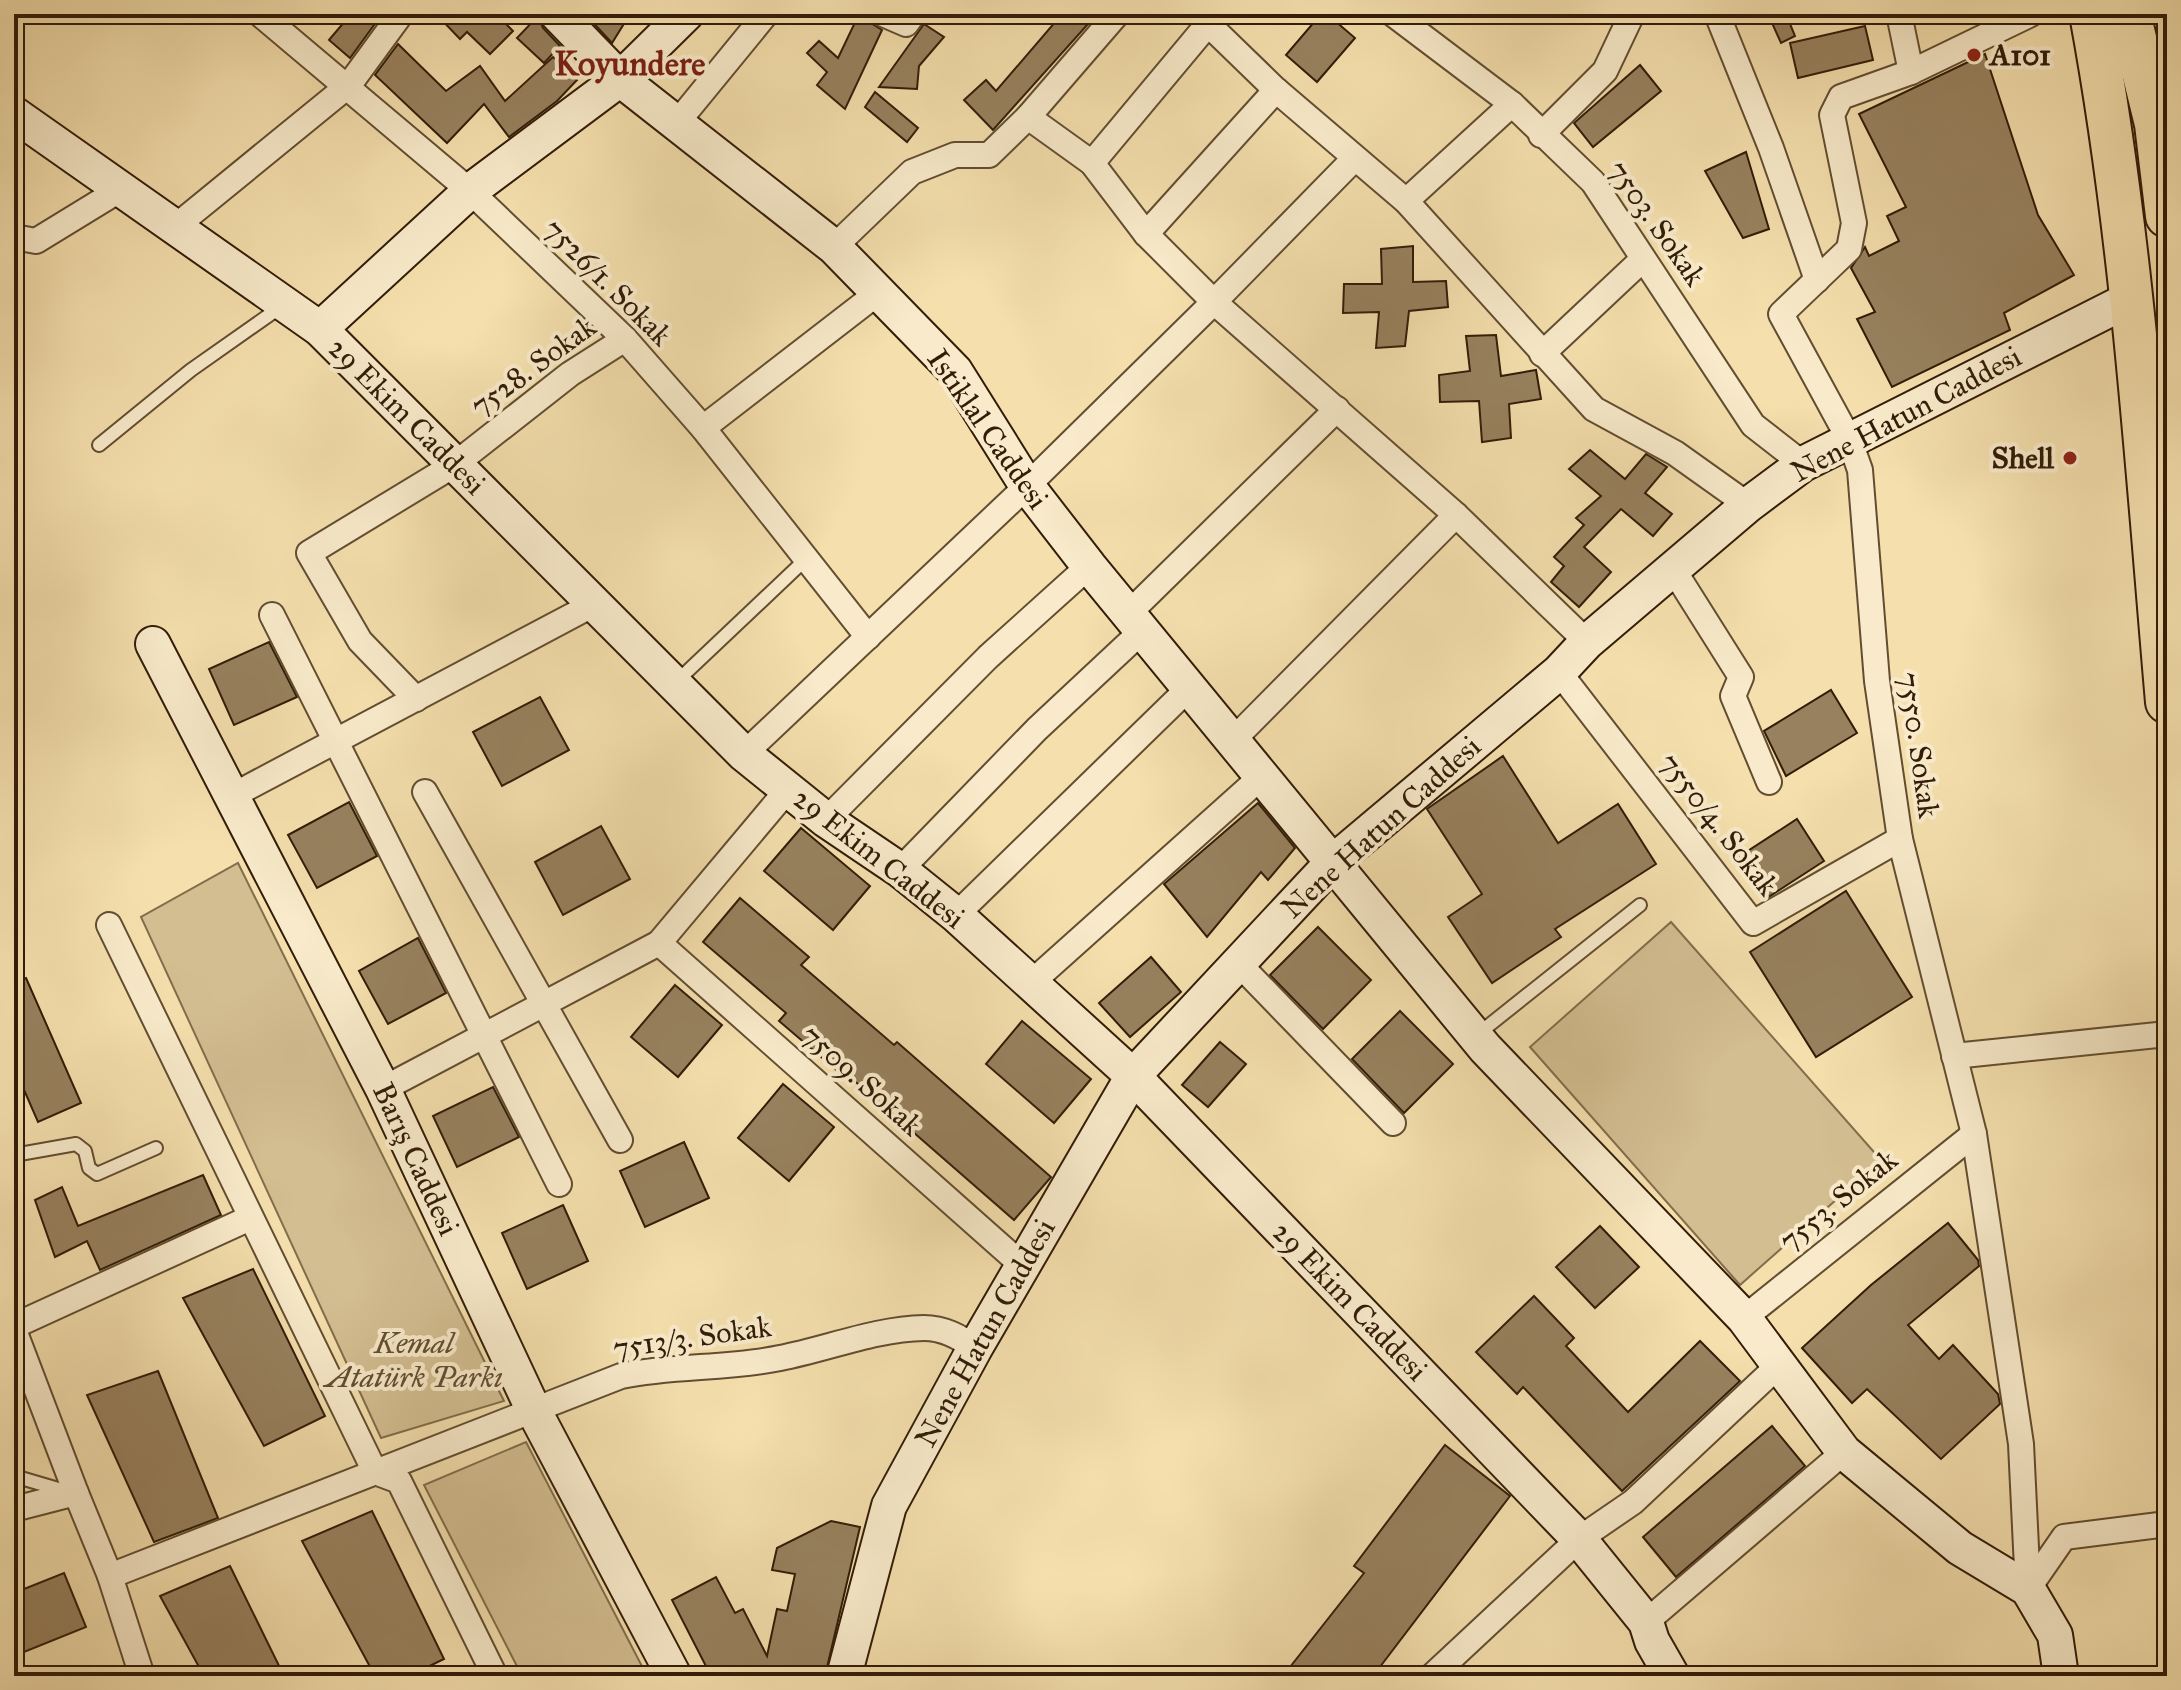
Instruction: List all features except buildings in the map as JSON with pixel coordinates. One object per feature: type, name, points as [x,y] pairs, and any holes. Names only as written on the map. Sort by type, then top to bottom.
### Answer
[{"type":"highway","points":[[2091,14],[2115,143],[2132,298],[2167,702]]},
{"type":"highway","points":[[2129,14],[2156,124],[2167,216]]},
{"type":"street","name":"7526/1. Sokak","points":[[260,14],[349,85],[470,191],[625,339],[703,428],[868,637]]},
{"type":"street","points":[[175,227],[349,85],[401,14]]},
{"type":"street","points":[[320,329],[470,191],[620,79],[686,14]]},
{"type":"street","points":[[676,124],[766,14]]},
{"type":"street","points":[[883,14],[906,24],[913,14]]},
{"type":"street","points":[[834,247],[912,172],[955,155],[989,155],[1028,117],[1117,14]]},
{"type":"street","name":"7503. Sokak","points":[[1393,14],[1512,104],[1593,182],[1753,425],[1803,464]]},
{"type":"street","points":[[1541,135],[1605,71],[1632,14]]},
{"type":"street","points":[[1717,14],[1771,148],[1817,280],[1849,249],[1854,223],[1832,115],[1841,97],[1911,72],[2031,14]]},
{"type":"street","points":[[1899,14],[1911,72]]},
{"type":"street","name":"Istiklal Caddesi","points":[[561,15],[620,79],[834,247],[955,371],[1027,486],[1089,566],[1475,1036],[1744,1318],[1844,1452],[1960,1548],[2028,1589]]},
{"type":"street","points":[[1092,163],[1212,19],[1276,90],[1406,201],[1594,409],[1675,453],[1748,505]]},
{"type":"street","points":[[1146,234],[1276,90]]},
{"type":"street","points":[[1406,201],[1512,104]]},
{"type":"street","name":"29 Ekim Caddesi","points":[[14,114],[320,329],[744,754],[826,820],[900,870],[956,915],[1133,1076],[1579,1539],[1646,1622],[1652,1641],[1672,1676]]},
{"type":"street","points":[[1028,117],[1092,163],[1146,234],[1214,302],[1456,515],[1587,642]]},
{"type":"street","points":[[744,754],[1027,486],[1354,159]]},
{"type":"street","points":[[14,237],[36,241],[121,189]]},
{"type":"street","points":[[1542,354],[1643,259]]},
{"type":"street","name":"7550. Sokak","points":[[1817,280],[1781,314],[1849,439],[1860,470],[1877,681],[1900,839],[1974,1134],[2021,1444],[2028,1589]]},
{"type":"street","points":[[703,428],[879,292]]},
{"type":"street","name":"Nene Hatun Caddesi","points":[[844,1676],[889,1506],[975,1348],[1133,1076],[1237,962],[1332,863],[1559,672],[1587,642],[1748,505],[1803,464],[2132,298]]},
{"type":"street","name":"7528. Sokak","points":[[416,699],[360,641],[309,553],[454,465],[570,374],[625,339]]},
{"type":"street","points":[[900,870],[1037,729],[1337,409]]},
{"type":"street","points":[[1231,742],[1456,515]]},
{"type":"street","points":[[826,820],[988,657],[1089,566]]},
{"type":"street","points":[[1673,569],[1741,677],[1733,696],[1769,782]]},
{"type":"street","points":[[230,797],[596,603]]},
{"type":"street","points":[[272,615],[559,1184]]},
{"type":"street","name":"Barış Caddesi","points":[[153,644],[383,1089],[533,1409],[674,1676]]},
{"type":"street","name":"7550/4. Sokak","points":[[1559,672],[1753,923],[1900,839]]},
{"type":"street","points":[[956,915],[1190,687]]},
{"type":"street","points":[[1031,983],[1261,777]]},
{"type":"street","points":[[383,1089],[659,943],[789,788]]},
{"type":"street","points":[[425,792],[620,1140]]},
{"type":"street","points":[[109,925],[375,1472],[399,1481],[495,1676]]},
{"type":"street","name":"7509. Sokak","points":[[659,943],[1022,1265]]},
{"type":"street","points":[[1237,962],[1393,1123]]},
{"type":"street","points":[[1954,1056],[2167,1034]]},
{"type":"street","name":"7553. Sokak","points":[[1744,1318],[1974,1134]]},
{"type":"street","points":[[142,1676],[110,1576],[14,1328],[250,1218]]},
{"type":"street","name":"7513/3. Sokak","points":[[110,1576],[592,1384],[661,1368],[745,1364],[783,1358],[821,1345],[926,1328],[956,1335],[975,1348]]},
{"type":"street","points":[[1432,1676],[1579,1539],[1633,1502],[1778,1366]]},
{"type":"street","points":[[1646,1622],[1844,1452]]},
{"type":"street","points":[[14,1509],[76,1493]]},
{"type":"street","points":[[2061,1676],[2055,1635],[2028,1589],[2064,1537],[2167,1524]]},
{"type":"lane","points":[[99,445],[191,370],[285,304]]},
{"type":"lane","points":[[675,683],[806,559]]},
{"type":"lane","points":[[1475,1036],[1640,905]]},
{"type":"lane","points":[[14,1155],[76,1144],[85,1151],[89,1168],[97,1174],[156,1148]]},
{"type":"lane","points":[[14,1476],[76,1493]]},
{"type":"green space","name":"Kemal Atatürk Parkı","points":[[238,863],[504,1401],[381,1438],[141,917]]},
{"type":"green space","points":[[1671,922],[1881,1160],[1740,1285],[1530,1047]]},
{"type":"green space","name":"Kemal Atatürk Parkı","points":[[526,1442],[647,1676],[522,1676],[424,1485]]},
{"type":"place","name":"A101","points":[[1974,55]]},
{"type":"place","name":"Shell","points":[[2070,458]]},
{"type":"district","name":"Koyundere","points":[[630,63]]}]
